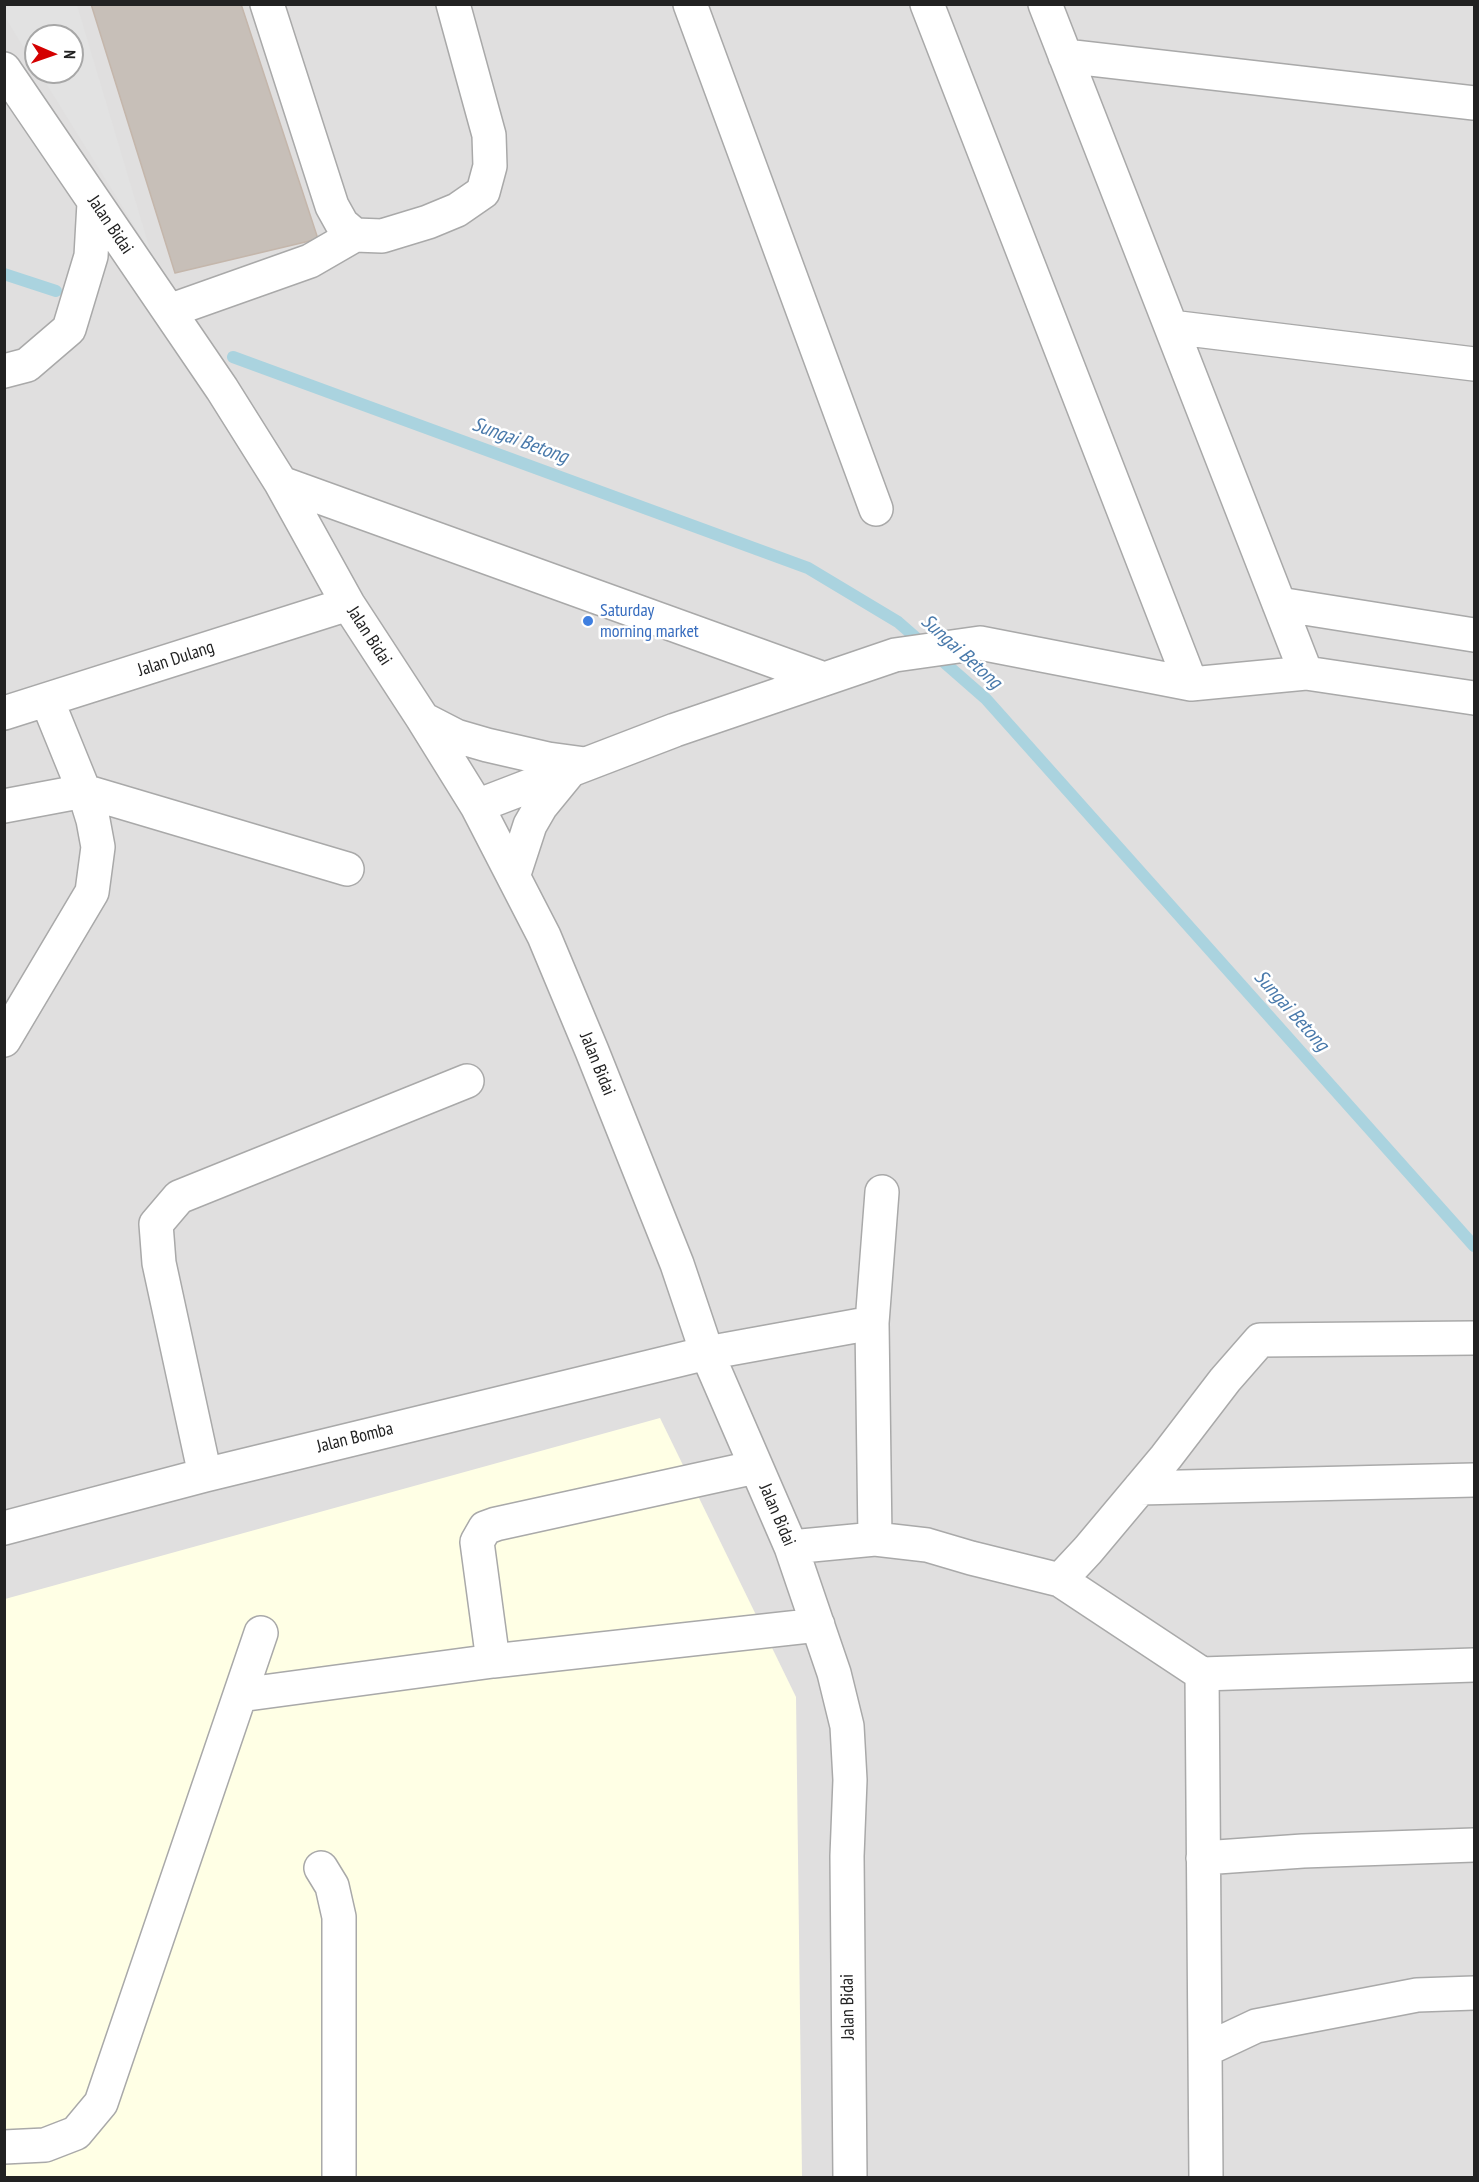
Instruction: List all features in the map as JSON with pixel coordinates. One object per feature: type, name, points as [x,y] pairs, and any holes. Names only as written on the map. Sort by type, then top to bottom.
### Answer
[{"type":"street","points":[[267,4],[332,206],[342,224],[355,236]]},
{"type":"street","points":[[168,311],[310,261],[355,236],[382,236],[428,222],[457,210],[483,192],[490,166],[489,135],[453,4]]},
{"type":"street","points":[[690,4],[876,509]]},
{"type":"street","points":[[927,4],[1191,684]]},
{"type":"street","points":[[1045,4],[1306,673]]},
{"type":"street","points":[[1065,56],[1474,104]]},
{"type":"street","name":"Jalan Bidai","points":[[4,69],[222,388],[281,483],[348,604],[477,806],[544,936],[592,1051],[677,1264],[707,1353],[790,1547],[834,1674],[847,1726],[850,1780],[847,1868],[850,2178]]},
{"type":"street","points":[[4,371],[27,365],[69,329],[91,256],[94,203]]},
{"type":"street","points":[[1171,327],[1474,364]]},
{"type":"street","points":[[281,483],[824,679]]},
{"type":"street","name":"Jalan Dulang","points":[[4,713],[348,604]]},
{"type":"street","points":[[1279,604],[1474,635]]},
{"type":"street","points":[[477,806],[675,730],[895,655],[980,643],[1191,684],[1306,673],[1474,698]]},
{"type":"street","points":[[4,1040],[92,892],[98,848],[93,820],[84,791],[47,700]]},
{"type":"street","points":[[423,719],[456,736],[579,767]]},
{"type":"street","points":[[514,874],[530,825],[541,806],[579,767]]},
{"type":"street","points":[[4,806],[84,791],[347,869]]},
{"type":"street","points":[[205,1475],[159,1263],[156,1224],[179,1197],[467,1081]]},
{"type":"street","points":[[875,1539],[872,1323],[882,1192]]},
{"type":"street","name":"Jalan Bomba","points":[[4,1528],[205,1475],[707,1353],[872,1323]]},
{"type":"street","points":[[1060,1580],[1140,1488],[1225,1380],[1260,1340],[1474,1338]]},
{"type":"street","points":[[493,1661],[477,1542],[485,1528],[756,1467]]},
{"type":"street","points":[[1140,1488],[1474,1480]]},
{"type":"street","points":[[790,1547],[875,1539],[927,1545],[1060,1580],[1202,1674],[1474,1665]]},
{"type":"street","points":[[240,1695],[493,1661],[818,1625]]},
{"type":"street","points":[[4,2147],[45,2145],[76,2133],[101,2103],[261,1633]]},
{"type":"street","points":[[1202,1674],[1206,2178]]},
{"type":"street","points":[[1203,1858],[1303,1851],[1474,1845]]},
{"type":"street","points":[[321,1868],[332,1886],[339,1917],[339,2178]]},
{"type":"street","points":[[1205,2050],[1256,2026],[1417,1995],[1474,1993]]},
{"type":"shaded area","points":[[5,4],[77,5],[83,24],[24,24],[24,48],[5,17]]},
{"type":"shaded area","points":[[5,5],[1474,5],[1474,2177],[5,2177]]},
{"type":"shaded area","points":[[84,28],[151,253],[46,84],[84,84]]},
{"type":"shaded area","points":[[660,1418],[796,1697],[802,2177],[5,2178],[5,1599]]},
{"type":"building","points":[[91,4],[241,4],[318,239],[175,273]]},
{"type":"waterway","name":"Sungai Betong","points":[[4,274],[56,291]]},
{"type":"waterway","name":"Sungai Betong","points":[[233,357],[808,568],[898,622],[986,699],[1474,1246]]},
{"type":"place","name":"Saturday morning market","points":[[588,621]]}]
